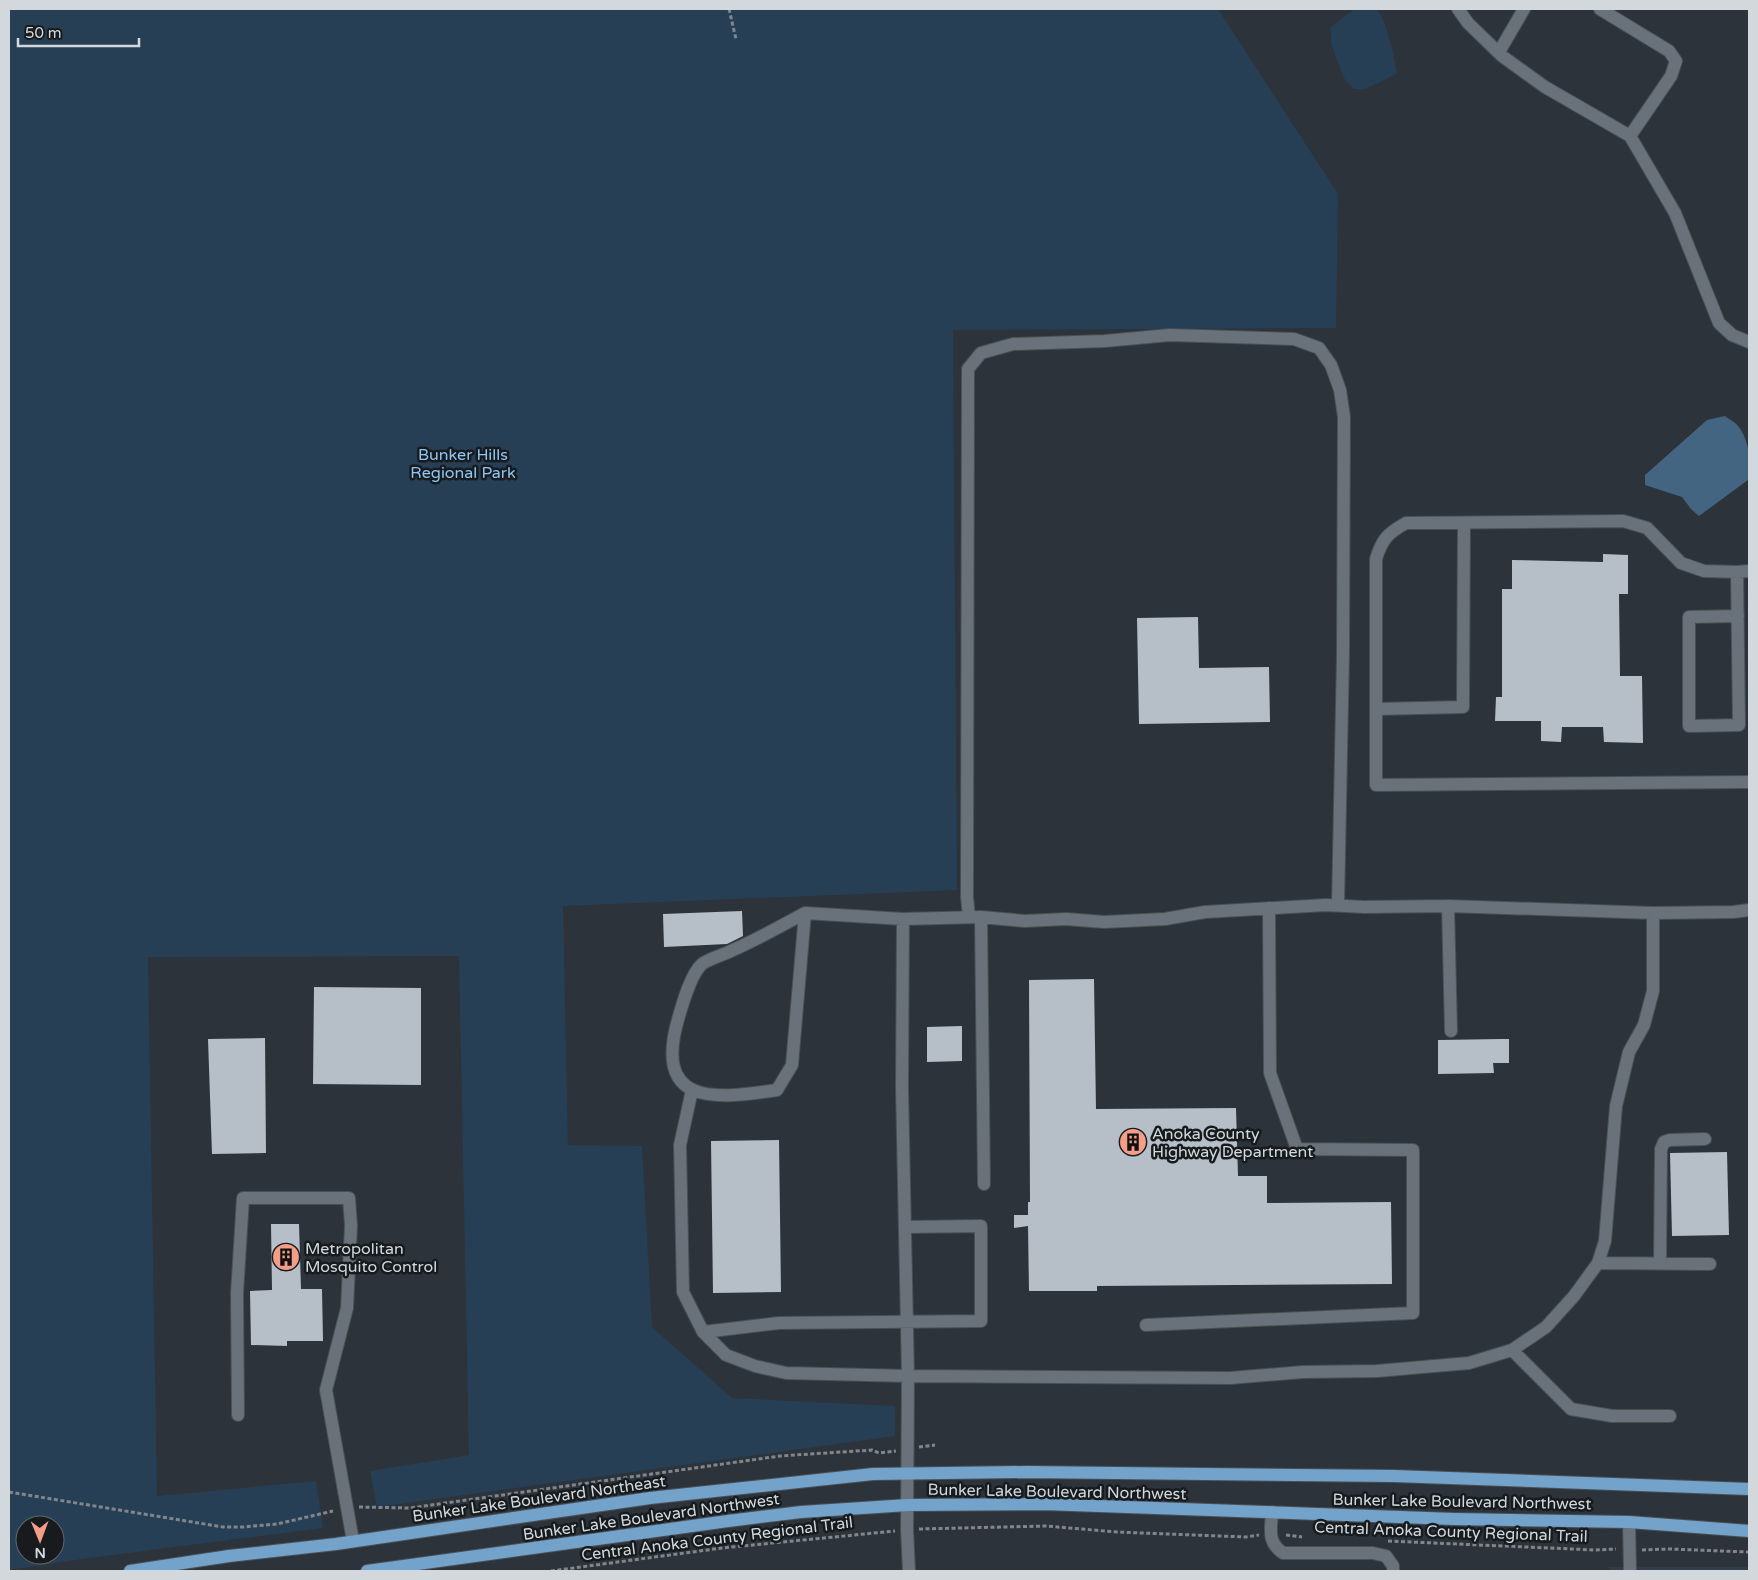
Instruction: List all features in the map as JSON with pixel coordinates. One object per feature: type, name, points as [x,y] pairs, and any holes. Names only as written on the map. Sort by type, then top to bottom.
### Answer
[{"type":"main road","name":"Bunker Lake Boulevard Northeast","points":[[130,1571],[230,1556],[336,1544],[659,1497],[873,1474],[953,1473]]},
{"type":"main road","name":"Bunker Lake Boulevard Northwest","points":[[953,1473],[1394,1476],[1749,1489]]},
{"type":"main road","name":"Bunker Lake Boulevard Northwest","points":[[367,1571],[801,1512],[908,1505],[1044,1504],[1454,1519],[1629,1522],[1749,1531]]},
{"type":"street","points":[[1458,9],[1468,22],[1499,52],[1545,87],[1630,136],[1675,213],[1719,324],[1732,335],[1749,342]]},
{"type":"street","points":[[1499,52],[1524,9]]},
{"type":"street","points":[[1600,9],[1669,51],[1676,61],[1671,76],[1630,136]]},
{"type":"street","points":[[984,1184],[975,917],[968,897],[968,369],[981,353],[1012,344],[1105,341],[1170,335],[1294,339],[1319,348],[1331,365],[1340,390],[1344,417],[1343,626],[1338,905]]},
{"type":"street","points":[[1738,616],[1689,617],[1689,726],[1739,725],[1738,616],[1743,572],[1704,571],[1681,563],[1647,528],[1623,521],[1406,523],[1390,532],[1380,545],[1376,559],[1376,785],[1749,782]]},
{"type":"street","points":[[1376,708],[1463,707],[1464,523]]},
{"type":"street","points":[[805,913],[792,1065],[777,1090],[741,1095],[713,1096],[692,1090],[680,1081],[672,1064],[672,1056],[675,1031],[688,988],[702,964],[735,950],[805,913],[903,919],[975,917],[1024,921],[1066,918],[1104,922],[1165,920],[1205,912],[1338,905],[1364,907],[1448,906],[1653,913],[1749,910]]},
{"type":"street","points":[[1448,906],[1451,1031]]},
{"type":"street","points":[[1146,1325],[1413,1313],[1413,1150],[1297,1149],[1270,1073],[1269,908]]},
{"type":"street","points":[[692,1090],[680,1145],[683,1292],[703,1332],[726,1355],[755,1366],[786,1373],[908,1376],[1230,1378],[1304,1372],[1377,1371],[1469,1363],[1512,1350],[1546,1327],[1574,1296],[1598,1263],[1605,1241],[1616,1106],[1629,1052],[1644,1025],[1653,991],[1653,913]]},
{"type":"street","points":[[903,919],[902,1088],[908,1376],[909,1571]]},
{"type":"street","points":[[1660,1263],[1661,1150],[1664,1142],[1670,1140],[1706,1139]]},
{"type":"street","points":[[238,1415],[237,1293],[243,1198],[349,1198],[351,1226],[347,1308],[326,1390],[353,1541]]},
{"type":"street","points":[[703,1332],[779,1323],[981,1321],[981,1226],[905,1227]]},
{"type":"street","points":[[1598,1263],[1710,1264]]},
{"type":"street","points":[[1512,1350],[1571,1409],[1612,1416],[1670,1416]]},
{"type":"street","points":[[1272,1512],[1270,1534],[1275,1547],[1283,1553],[1373,1553],[1386,1556],[1393,1566],[1393,1571]]},
{"type":"street","points":[[1629,1522],[1630,1571]]},
{"type":"path","points":[[729,9],[736,38]]},
{"type":"path","points":[[358,1507],[410,1508],[780,1456],[872,1450],[879,1453]]},
{"type":"path","points":[[9,1492],[223,1527],[243,1528],[277,1524],[317,1513],[337,1510]]},
{"type":"path","points":[[929,1528],[1046,1526],[1117,1532],[1246,1537],[1258,1535]]},
{"type":"path","name":"Central Anoka County Regional Trail","points":[[551,1571],[722,1548],[886,1531]]},
{"type":"path","name":"Central Anoka County Regional Trail","points":[[1283,1534],[1309,1538]]},
{"type":"path","name":"Central Anoka County Regional Trail","points":[[1386,1541],[1595,1550],[1618,1549]]},
{"type":"path","points":[[1641,1550],[1669,1549],[1749,1552]]},
{"type":"shaded area","points":[[1725,416],[1737,425],[1745,438],[1749,459],[1748,480],[1699,516],[1682,497],[1645,485],[1645,475],[1707,420]]},
{"type":"shaded area","points":[[1609,1567],[1749,1567],[1749,1571],[1609,1571]]},
{"type":"green space","points":[[1372,8],[1378,12],[1386,27],[1397,74],[1365,89],[1354,89],[1345,80],[1331,44],[1331,27],[1354,9]]},
{"type":"green space","name":"Bunker Hills Regional Park","points":[[9,9],[1218,9],[1338,194],[1336,328],[953,330],[957,890],[563,906],[568,1145],[642,1146],[652,1327],[732,1398],[895,1406],[895,1436],[377,1507],[370,1471],[469,1455],[459,956],[148,957],[157,1496],[316,1481],[323,1528],[65,1562],[65,1515],[15,1515],[15,1565],[42,1565],[9,1570]]},
{"type":"building","points":[[1603,554],[1628,555],[1628,594],[1619,594],[1620,676],[1642,676],[1643,743],[1604,742],[1603,727],[1562,727],[1561,742],[1541,741],[1541,721],[1495,721],[1496,697],[1502,697],[1502,589],[1512,589],[1512,560],[1603,562]]},
{"type":"building","points":[[1198,617],[1199,668],[1269,667],[1270,722],[1139,724],[1137,618]]},
{"type":"building","points":[[742,911],[743,936],[727,944],[664,947],[663,914]]},
{"type":"building","name":"Anoka County Highway Department","points":[[1094,979],[1096,1109],[1236,1108],[1238,1176],[1267,1176],[1267,1203],[1391,1202],[1392,1284],[1097,1286],[1097,1291],[1029,1291],[1028,1226],[1014,1228],[1014,1215],[1028,1215],[1028,1202],[1030,1202],[1029,980]]},
{"type":"building","points":[[314,987],[421,988],[421,1085],[313,1084]]},
{"type":"building","points":[[962,1026],[962,1061],[927,1062],[927,1027]]},
{"type":"building","points":[[265,1038],[266,1153],[212,1154],[208,1039]]},
{"type":"building","points":[[1509,1039],[1509,1063],[1493,1063],[1494,1073],[1438,1074],[1438,1040]]},
{"type":"building","points":[[779,1140],[781,1292],[713,1293],[711,1141]]},
{"type":"building","points":[[1727,1152],[1729,1235],[1672,1236],[1670,1153]]},
{"type":"building","name":"Metropolitan Mosquito Control","points":[[271,1224],[299,1224],[301,1289],[322,1289],[323,1341],[287,1341],[287,1346],[251,1345],[250,1291],[272,1290]]},
{"type":"place","name":"Anoka County Highway Department","points":[[1133,1142]]},
{"type":"place","name":"Metropolitan Mosquito Control","points":[[286,1257]]}]
